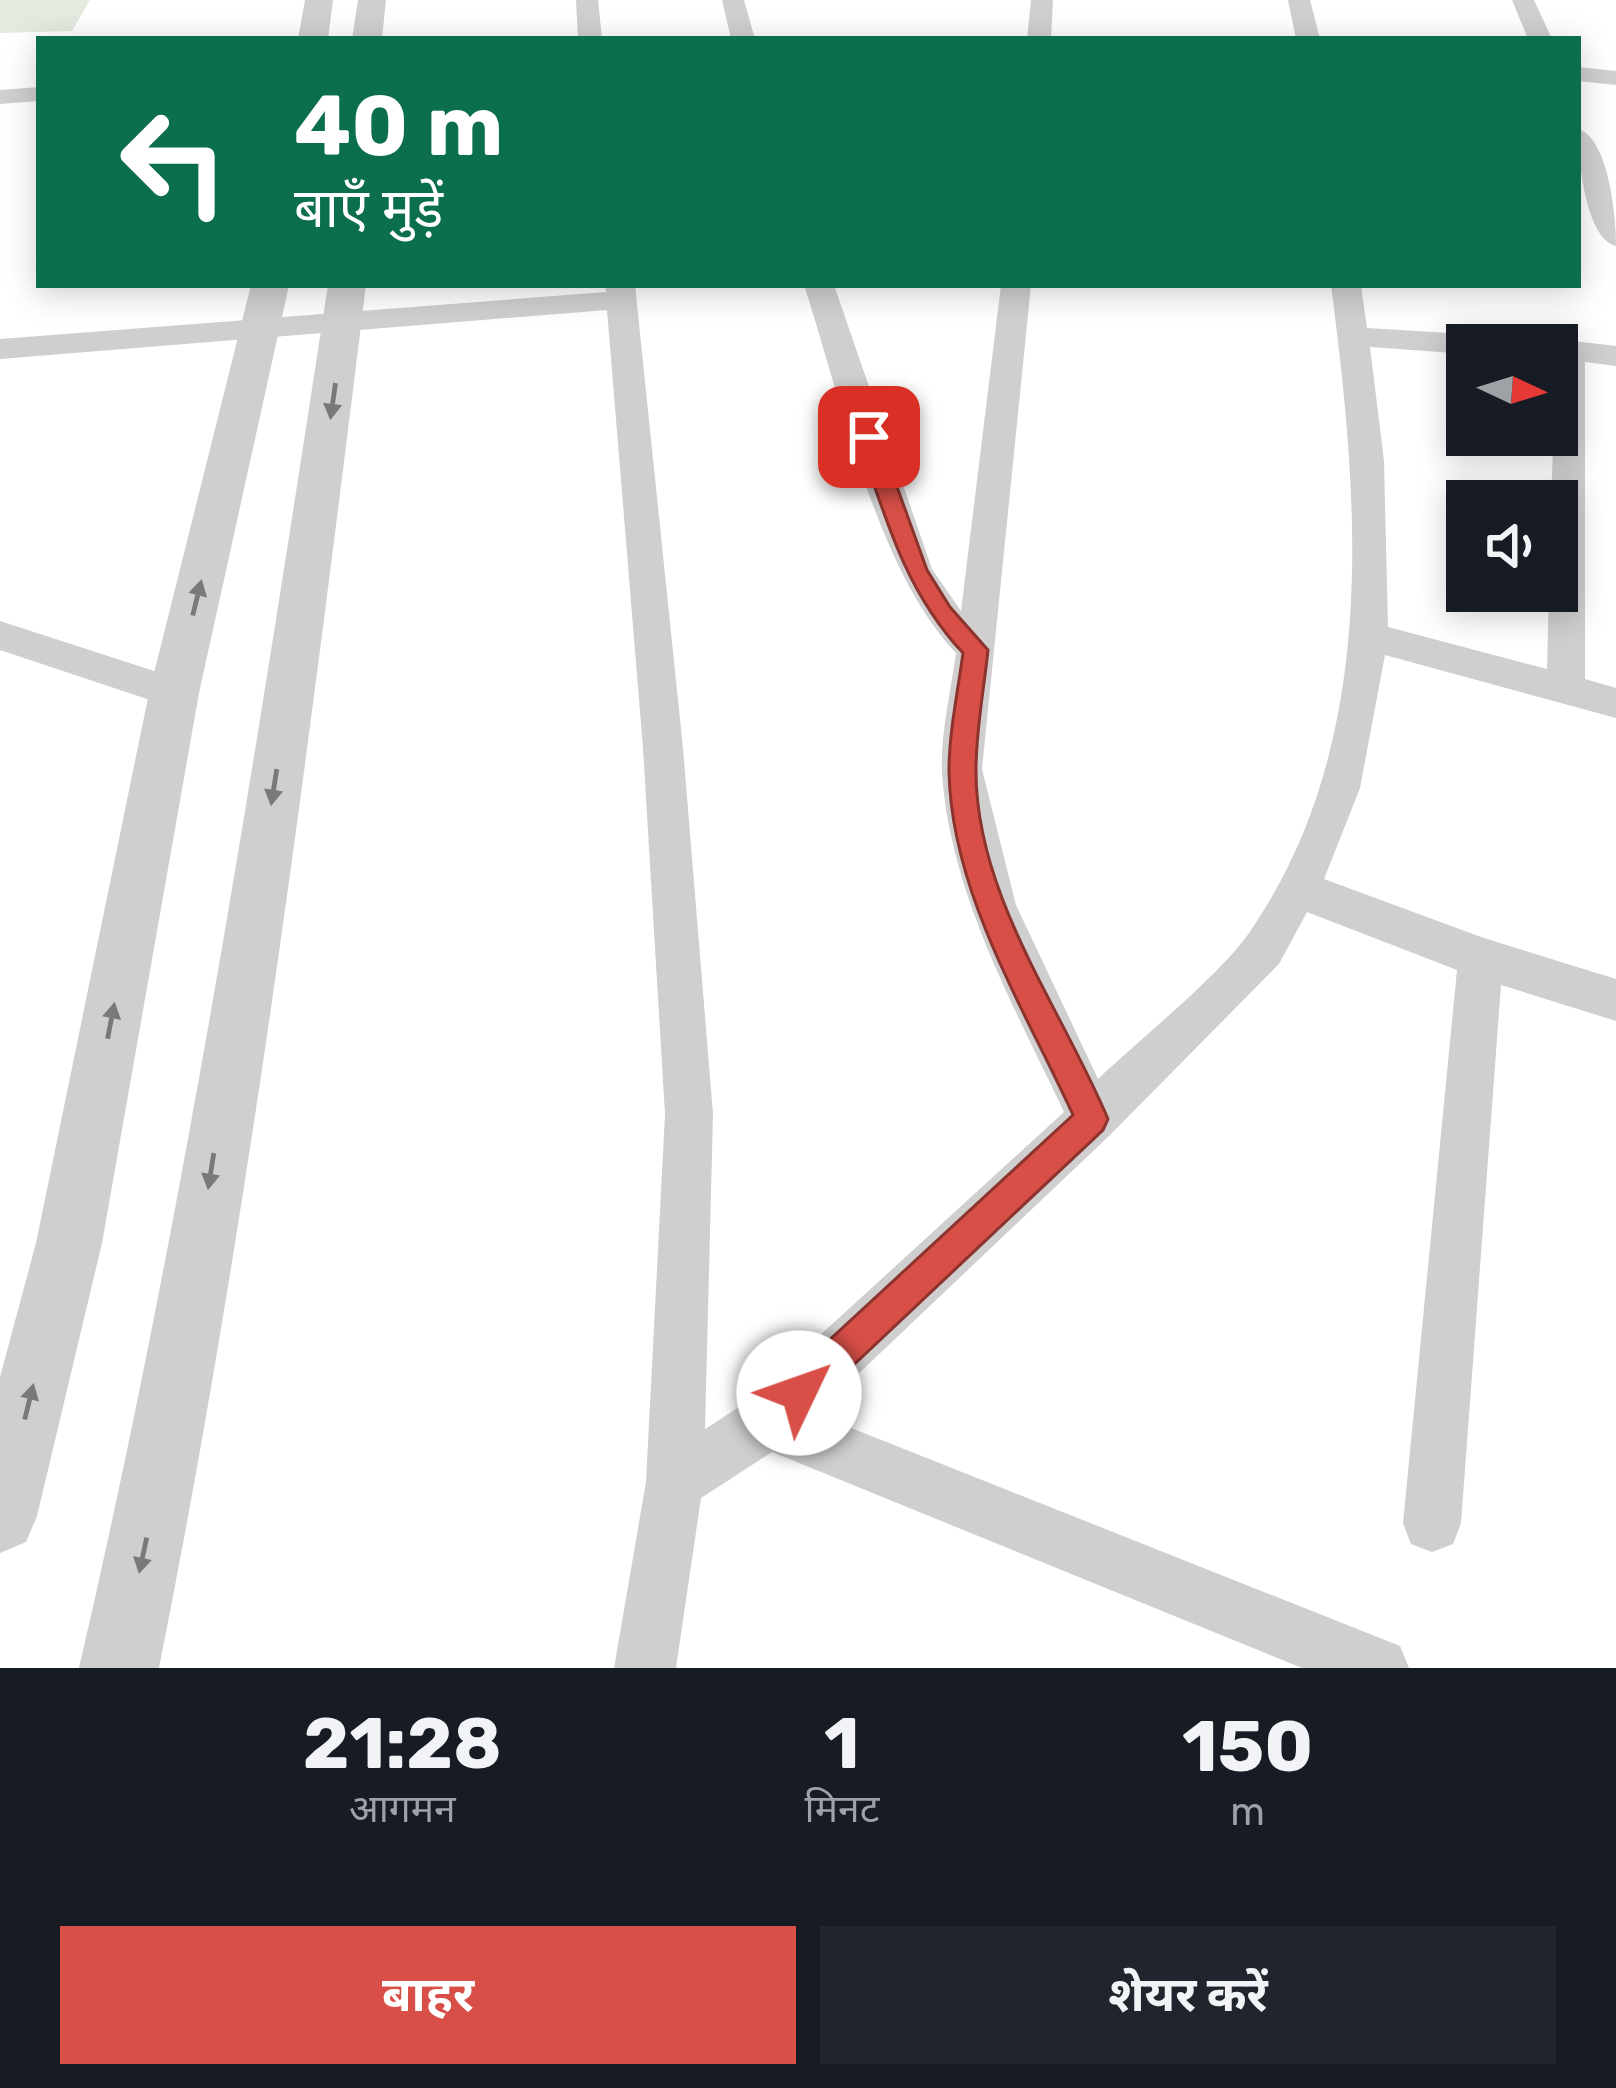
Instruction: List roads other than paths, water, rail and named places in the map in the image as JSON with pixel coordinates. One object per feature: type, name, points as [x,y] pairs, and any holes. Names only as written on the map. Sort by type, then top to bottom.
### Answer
[{"type":"street","points":[[314,36],[319,0]]},
{"type":"street","points":[[367,36],[372,0]]},
{"type":"street","points":[[587,0],[590,36]]},
{"type":"street","points":[[733,0],[742,36]]},
{"type":"street","points":[[1039,36],[1042,0]]},
{"type":"street","points":[[1299,0],[1307,36]]},
{"type":"street","points":[[1523,0],[1539,36]]},
{"type":"street","points":[[1581,74],[1616,77]]},
{"type":"street","points":[[0,97],[36,94]]},
{"type":"street","points":[[1581,145],[1616,238]]},
{"type":"street","points":[[820,288],[915,571],[941,614],[976,650]]},
{"type":"street","points":[[1016,288],[962,769],[968,828],[993,911],[1092,1119]]},
{"type":"street","points":[[675,1482],[767,1422],[1092,1119],[1263,950],[1301,890],[1324,842],[1347,762],[1372,638],[1372,501],[1346,288]]},
{"type":"street","points":[[0,349],[266,305],[621,292],[689,1114],[675,1482],[645,1668]]},
{"type":"street","points":[[119,1668],[163,1465],[346,302]]},
{"type":"street","points":[[0,1516],[69,1243],[174,693],[266,305]]},
{"type":"street","points":[[1354,337],[1446,343]]},
{"type":"street","points":[[1578,352],[1616,356]]},
{"type":"street","points":[[1565,456],[1566,686]]},
{"type":"street","points":[[0,635],[174,693]]},
{"type":"street","points":[[1372,638],[1616,703]]},
{"type":"street","points":[[1301,890],[1481,958],[1616,1000]]},
{"type":"street","points":[[1432,1522],[1481,958]]},
{"type":"street","points":[[767,1422],[1378,1668]]}]
